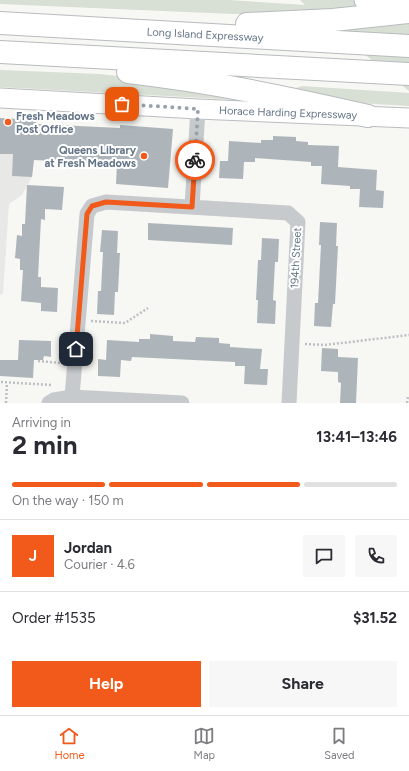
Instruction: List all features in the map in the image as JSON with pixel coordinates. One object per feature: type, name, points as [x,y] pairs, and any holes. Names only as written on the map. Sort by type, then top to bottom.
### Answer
[{"type":"highway","points":[[0,23],[245,24],[318,21],[409,12]]},
{"type":"highway","name":"Long Island Expressway","points":[[0,23],[409,46]]},
{"type":"highway","points":[[0,52],[409,74]]},
{"type":"highway","points":[[0,58],[168,77],[290,99],[368,116]]},
{"type":"main road","points":[[364,0],[409,3]]},
{"type":"main road","name":"Horace Harding Expressway","points":[[0,98],[198,109],[409,118]]},
{"type":"street","points":[[192,207],[198,109]]},
{"type":"street","name":"194th Street","points":[[72,397],[87,214],[92,206],[106,202],[288,213],[298,222],[289,403]]},
{"type":"street","points":[[49,403],[54,400],[72,397],[182,403]]},
{"type":"path","points":[[89,321],[125,323],[148,308]]},
{"type":"path","points":[[304,344],[332,344],[409,335]]},
{"type":"path","points":[[38,361],[64,363]]},
{"type":"path","points":[[1,382],[52,386]]},
{"type":"path","points":[[6,403],[8,383]]},
{"type":"path","points":[[407,403],[408,396]]},
{"type":"shaded area","points":[[0,0],[229,0],[305,5],[300,0],[409,0],[409,91],[315,13],[306,15],[233,14],[0,4]]},
{"type":"shaded area","points":[[0,70],[100,74],[151,80],[241,100],[0,87]]},
{"type":"shaded area","points":[[302,86],[409,93],[409,106],[340,102],[300,94],[296,88]]},
{"type":"shaded area","points":[[0,118],[36,120],[32,177],[22,195],[9,204],[3,294],[0,295]]},
{"type":"building","points":[[0,118],[36,120],[36,124],[120,128],[120,125],[173,129],[168,188],[116,184],[117,164],[34,160],[32,177],[12,176],[13,154],[0,154]]},
{"type":"building","points":[[273,136],[296,137],[296,141],[308,142],[308,145],[339,146],[338,167],[377,170],[376,190],[384,191],[383,208],[359,207],[360,189],[350,189],[350,186],[321,184],[322,166],[311,166],[311,162],[255,158],[255,162],[244,162],[243,179],[219,178],[220,161],[228,161],[229,141],[261,143],[261,140],[273,140]]},
{"type":"building","points":[[27,185],[64,187],[62,210],[45,209],[45,220],[41,219],[38,277],[41,277],[41,287],[58,288],[57,312],[41,311],[41,303],[21,301],[23,270],[20,270],[20,259],[15,258],[17,235],[22,236],[22,224],[25,224]]},
{"type":"building","points":[[320,222],[337,223],[336,246],[338,246],[335,304],[333,304],[331,327],[314,326],[315,303],[318,303],[321,245],[319,245]]},
{"type":"building","points":[[148,223],[233,228],[232,245],[148,240]]},
{"type":"building","points":[[102,230],[118,231],[117,253],[120,253],[118,292],[115,292],[114,315],[97,314],[98,291],[101,291],[103,252],[100,252]]},
{"type":"building","points":[[262,238],[279,239],[278,262],[275,262],[273,300],[276,301],[275,324],[257,323],[258,300],[256,300],[258,260],[261,260]]},
{"type":"building","points":[[150,334],[173,336],[173,341],[195,342],[196,337],[219,338],[219,343],[230,344],[230,347],[262,349],[260,369],[268,369],[267,385],[244,384],[245,366],[235,366],[235,362],[132,357],[131,361],[121,360],[120,377],[98,376],[98,359],[106,360],[107,340],[139,342],[139,339],[150,339]]},
{"type":"building","points":[[19,340],[51,341],[51,357],[44,356],[43,360],[34,360],[33,378],[0,376],[0,360],[18,360]]},
{"type":"building","points":[[322,348],[338,349],[338,357],[358,358],[356,403],[340,403],[341,383],[338,382],[338,372],[321,371]]},
{"type":"way so far","points":[[122,104],[198,109],[195,160]]},
{"type":"place","name":"Fresh Meadows Post Office","points":[[8,122]]},
{"type":"place","name":"Queens Library at Fresh Meadows","points":[[144,156]]},
{"type":"route","points":[[76,349],[86,222],[87,214],[92,206],[106,202],[192,207],[195,160]]}]
